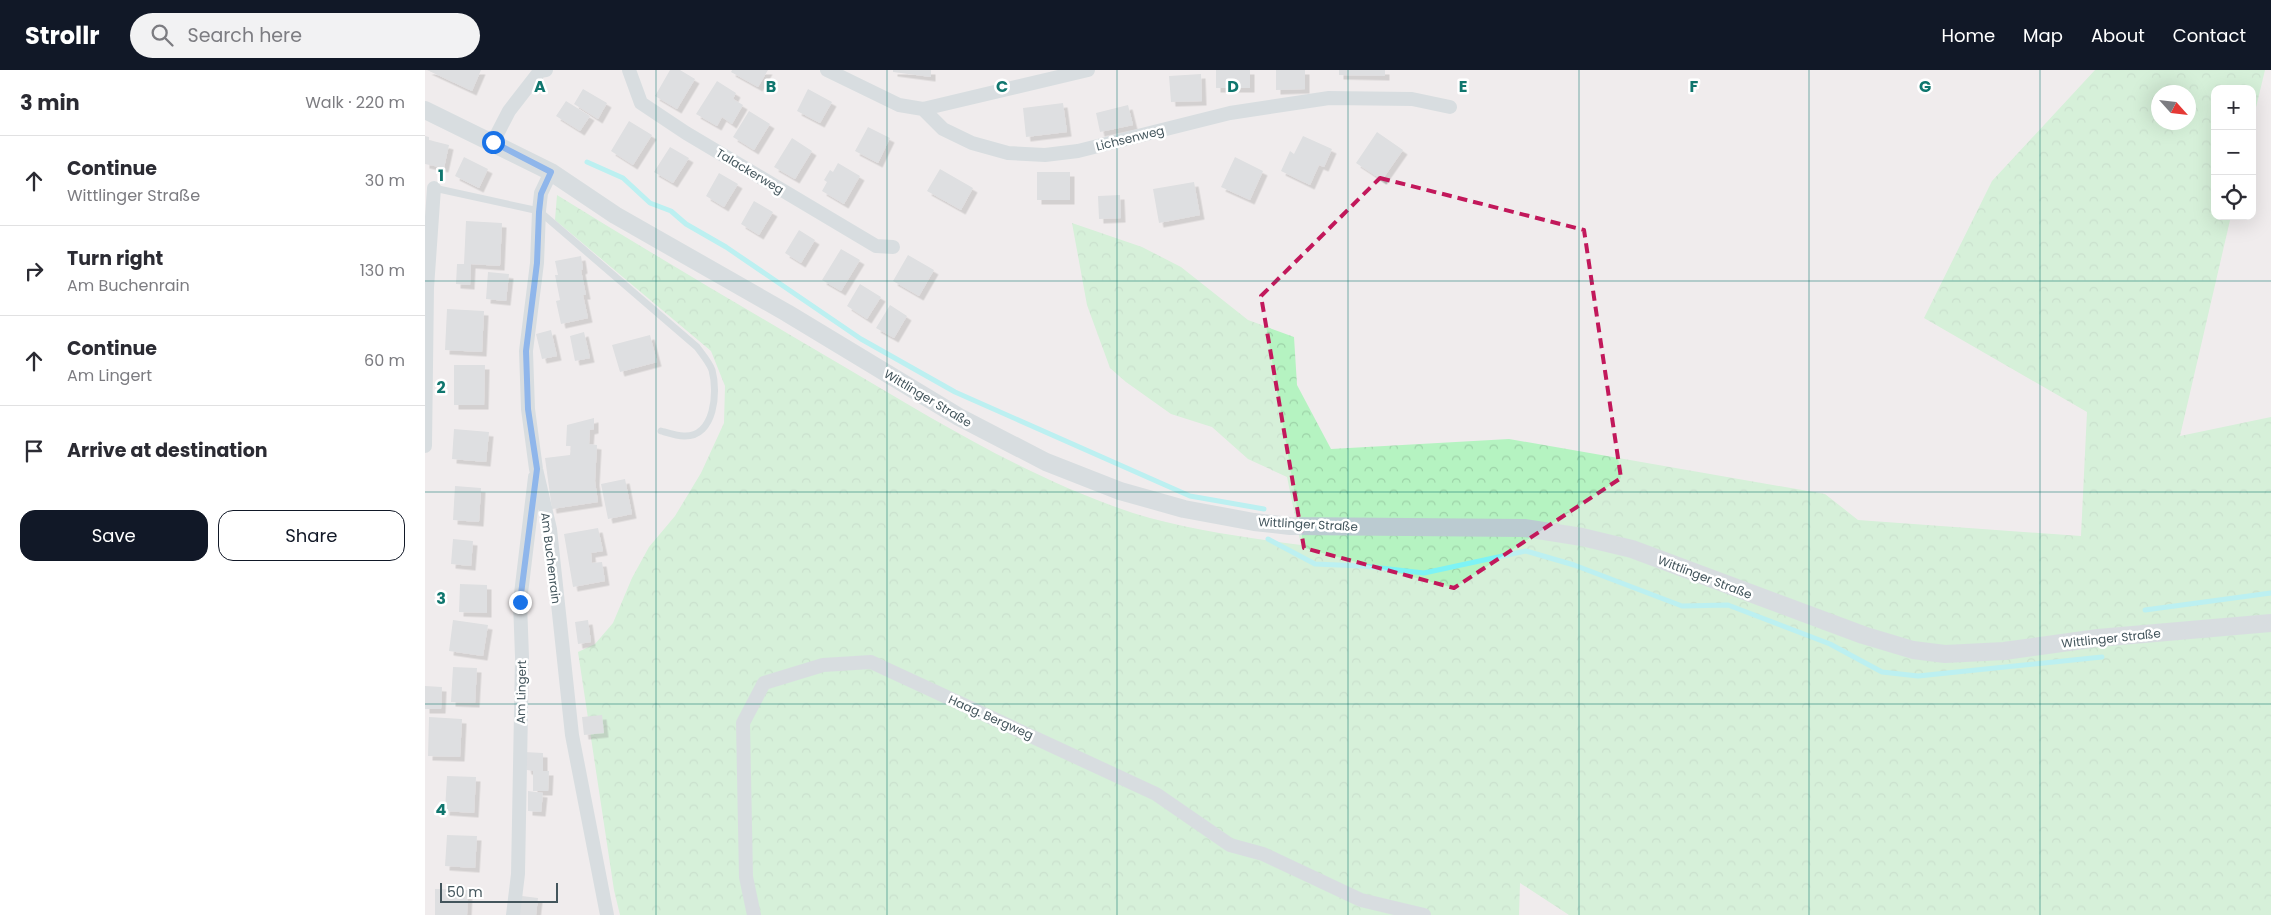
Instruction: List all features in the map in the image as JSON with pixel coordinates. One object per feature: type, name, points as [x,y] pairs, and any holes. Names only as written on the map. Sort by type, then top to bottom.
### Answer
[{"type":"street","points":[[493,142],[509,111],[542,70]]},
{"type":"street","name":"Talackerweg","points":[[629,70],[641,103],[686,133],[876,246],[893,247]]},
{"type":"street","points":[[827,70],[899,105],[923,109],[1088,70]]},
{"type":"street","name":"Lichsenweg","points":[[923,109],[943,128],[972,143],[1008,153],[1045,155],[1077,151],[1230,113],[1329,98],[1412,98],[1451,107]]},
{"type":"street","name":"Wittlinger Straße","points":[[425,110],[551,172],[615,215],[787,313],[959,417],[1046,462],[1120,491],[1184,509],[1254,522],[1290,526],[1524,528],[1582,537],[1632,549],[1863,635],[1913,650],[1945,654],[2004,651],[2098,638],[2271,623]]},
{"type":"street","name":"Am Buchenrain","points":[[551,172],[541,194],[539,212],[537,263],[526,351],[528,409],[537,469],[550,529],[572,734],[607,915]]},
{"type":"street","points":[[425,446],[427,288],[434,188]]},
{"type":"street","name":"Am Lingert","points":[[513,915],[518,864],[522,657],[520,602],[537,469]]},
{"type":"street","name":"Haag. Bergweg","points":[[754,915],[746,877],[743,723],[764,683],[823,665],[871,662],[1156,794],[1231,845],[1263,854],[1361,900],[1424,915]]},
{"type":"lane","points":[[434,188],[539,212],[697,347],[711,368],[715,402],[708,420],[697,434],[684,436],[661,431]]},
{"type":"highlighted area","points":[[1380,178],[1584,230],[1621,478],[1454,588],[1304,548],[1261,296]]},
{"type":"green space","points":[[2095,70],[2265,70],[2256,107],[2256,85],[2211,85],[2211,220],[2230,220],[2180,436],[2271,417],[2271,915],[1569,915],[1520,883],[1519,915],[620,915],[614,890],[578,652],[595,644],[613,623],[632,578],[649,547],[675,516],[701,473],[724,423],[725,386],[711,351],[555,220],[557,195],[948,428],[1057,483],[1095,499],[1153,519],[1216,532],[1301,545],[1287,477],[1248,459],[1212,427],[1171,414],[1126,382],[1110,368],[1087,305],[1072,223],[1142,247],[1181,267],[1248,320],[1294,337],[1297,385],[1331,449],[1509,439],[1825,494],[1858,520],[2081,536],[2087,412],[1924,318],[1992,181]]},
{"type":"building","points":[[427,70],[481,70],[472,91]]},
{"type":"building","points":[[670,70],[680,70],[695,79],[677,109],[655,96]]},
{"type":"building","points":[[732,70],[768,70],[758,87],[731,72]]},
{"type":"building","points":[[893,70],[931,70],[931,77],[893,72]]},
{"type":"building","points":[[1216,70],[1250,70],[1250,88],[1216,88]]},
{"type":"building","points":[[1276,70],[1305,70],[1305,89],[1276,90]]},
{"type":"building","points":[[1339,70],[1385,70],[1385,76],[1339,75]]},
{"type":"building","points":[[1201,74],[1202,101],[1171,102],[1169,76]]},
{"type":"building","points":[[717,81],[736,93],[733,99],[743,105],[732,124],[722,117],[717,126],[696,114]]},
{"type":"building","points":[[583,89],[607,103],[598,119],[574,104]]},
{"type":"building","points":[[808,89],[832,102],[820,123],[797,111]]},
{"type":"building","points":[[566,101],[590,116],[580,131],[556,116]]},
{"type":"building","points":[[1063,103],[1067,132],[1026,137],[1023,108]]},
{"type":"building","points":[[1128,105],[1133,125],[1100,132],[1096,113]]},
{"type":"building","points":[[749,111],[770,124],[754,150],[733,137]]},
{"type":"building","points":[[629,121],[652,135],[633,165],[611,151]]},
{"type":"building","points":[[868,127],[890,138],[878,163],[855,151]]},
{"type":"building","points":[[1377,132],[1403,150],[1382,180],[1356,163]]},
{"type":"building","points":[[425,136],[429,137],[429,140],[449,145],[444,168],[425,164]]},
{"type":"building","points":[[1303,136],[1332,149],[1324,167],[1319,165],[1310,185],[1281,171],[1290,151],[1294,154]]},
{"type":"building","points":[[792,138],[812,151],[795,179],[774,167]]},
{"type":"building","points":[[670,147],[689,158],[673,183],[654,172]]},
{"type":"building","points":[[464,157],[488,169],[479,188],[455,176]]},
{"type":"building","points":[[1235,157],[1263,171],[1250,200],[1221,187]]},
{"type":"building","points":[[838,163],[860,176],[844,204],[822,191],[827,182],[824,180],[830,170],[833,172]]},
{"type":"building","points":[[940,169],[973,188],[961,210],[927,191]]},
{"type":"building","points":[[1037,172],[1070,172],[1070,200],[1037,200]]},
{"type":"building","points":[[719,173],[738,184],[724,207],[706,196]]},
{"type":"building","points":[[1194,182],[1200,215],[1159,223],[1153,189]]},
{"type":"building","points":[[1120,195],[1121,218],[1099,219],[1098,196]]},
{"type":"building","points":[[754,201],[773,212],[759,235],[741,224]]},
{"type":"building","points":[[466,221],[502,223],[500,266],[471,264],[470,285],[456,284],[457,264],[464,264]]},
{"type":"building","points":[[799,230],[815,240],[801,263],[785,253]]},
{"type":"building","points":[[841,249],[860,260],[841,291],[822,280]]},
{"type":"building","points":[[908,255],[934,270],[919,296],[893,281]]},
{"type":"building","points":[[581,256],[583,269],[581,270],[586,295],[583,295],[588,318],[561,324],[556,301],[560,300],[555,275],[558,275],[555,261]]},
{"type":"building","points":[[488,272],[509,274],[506,301],[486,299]]},
{"type":"building","points":[[860,284],[881,297],[867,319],[847,306]]},
{"type":"building","points":[[890,305],[907,316],[894,338],[876,328]]},
{"type":"building","points":[[447,309],[484,311],[482,352],[445,350]]},
{"type":"building","points":[[551,330],[557,356],[542,359],[536,334]]},
{"type":"building","points":[[584,332],[590,358],[575,361],[570,336]]},
{"type":"building","points":[[650,335],[657,362],[620,372],[612,345]]},
{"type":"building","points":[[454,365],[485,365],[484,405],[454,405]]},
{"type":"building","points":[[594,418],[594,429],[590,430],[589,444],[597,445],[595,481],[598,502],[552,509],[545,458],[570,455],[571,446],[566,446],[567,425]]},
{"type":"building","points":[[454,429],[489,432],[486,462],[452,459]]},
{"type":"building","points":[[625,479],[632,514],[608,519],[601,484]]},
{"type":"building","points":[[455,486],[481,488],[479,522],[453,520]]},
{"type":"building","points":[[598,528],[603,551],[591,553],[592,563],[602,562],[605,581],[573,587],[564,534]]},
{"type":"building","points":[[453,539],[473,541],[471,566],[451,564]]},
{"type":"building","points":[[460,584],[487,585],[487,613],[459,612]]},
{"type":"building","points":[[453,620],[488,625],[483,656],[449,651]]},
{"type":"building","points":[[588,620],[591,642],[578,644],[575,622]]},
{"type":"building","points":[[453,667],[477,668],[475,703],[451,702]]},
{"type":"building","points":[[425,686],[442,687],[441,709],[425,709]]},
{"type":"building","points":[[602,715],[604,733],[584,735],[582,717]]},
{"type":"building","points":[[429,717],[462,719],[460,757],[428,756]]},
{"type":"building","points":[[524,752],[543,753],[543,771],[549,771],[548,791],[533,791],[533,771],[527,770]]},
{"type":"building","points":[[447,776],[476,777],[474,813],[445,811]]},
{"type":"building","points":[[528,791],[543,793],[541,812],[528,811]]},
{"type":"building","points":[[447,835],[477,836],[475,868],[445,866]]},
{"type":"building","points":[[435,889],[468,890],[467,915],[435,915]]},
{"type":"building","points":[[522,896],[538,898],[536,915],[519,915]]},
{"type":"waterway","points":[[587,162],[623,178],[650,203],[671,211],[686,224],[726,247],[861,339],[955,392],[1190,496],[1264,509]]},
{"type":"waterway","points":[[1268,539],[1315,564],[1363,566],[1424,573],[1526,551],[1574,565],[1682,606],[1728,605],[1830,644],[1882,672],[1918,676],[2102,657]]},
{"type":"waterway","points":[[2145,610],[2271,593]]},
{"type":"route","points":[[493,142],[551,172],[541,194],[537,263],[526,351],[528,409],[537,469],[520,602]]}]
